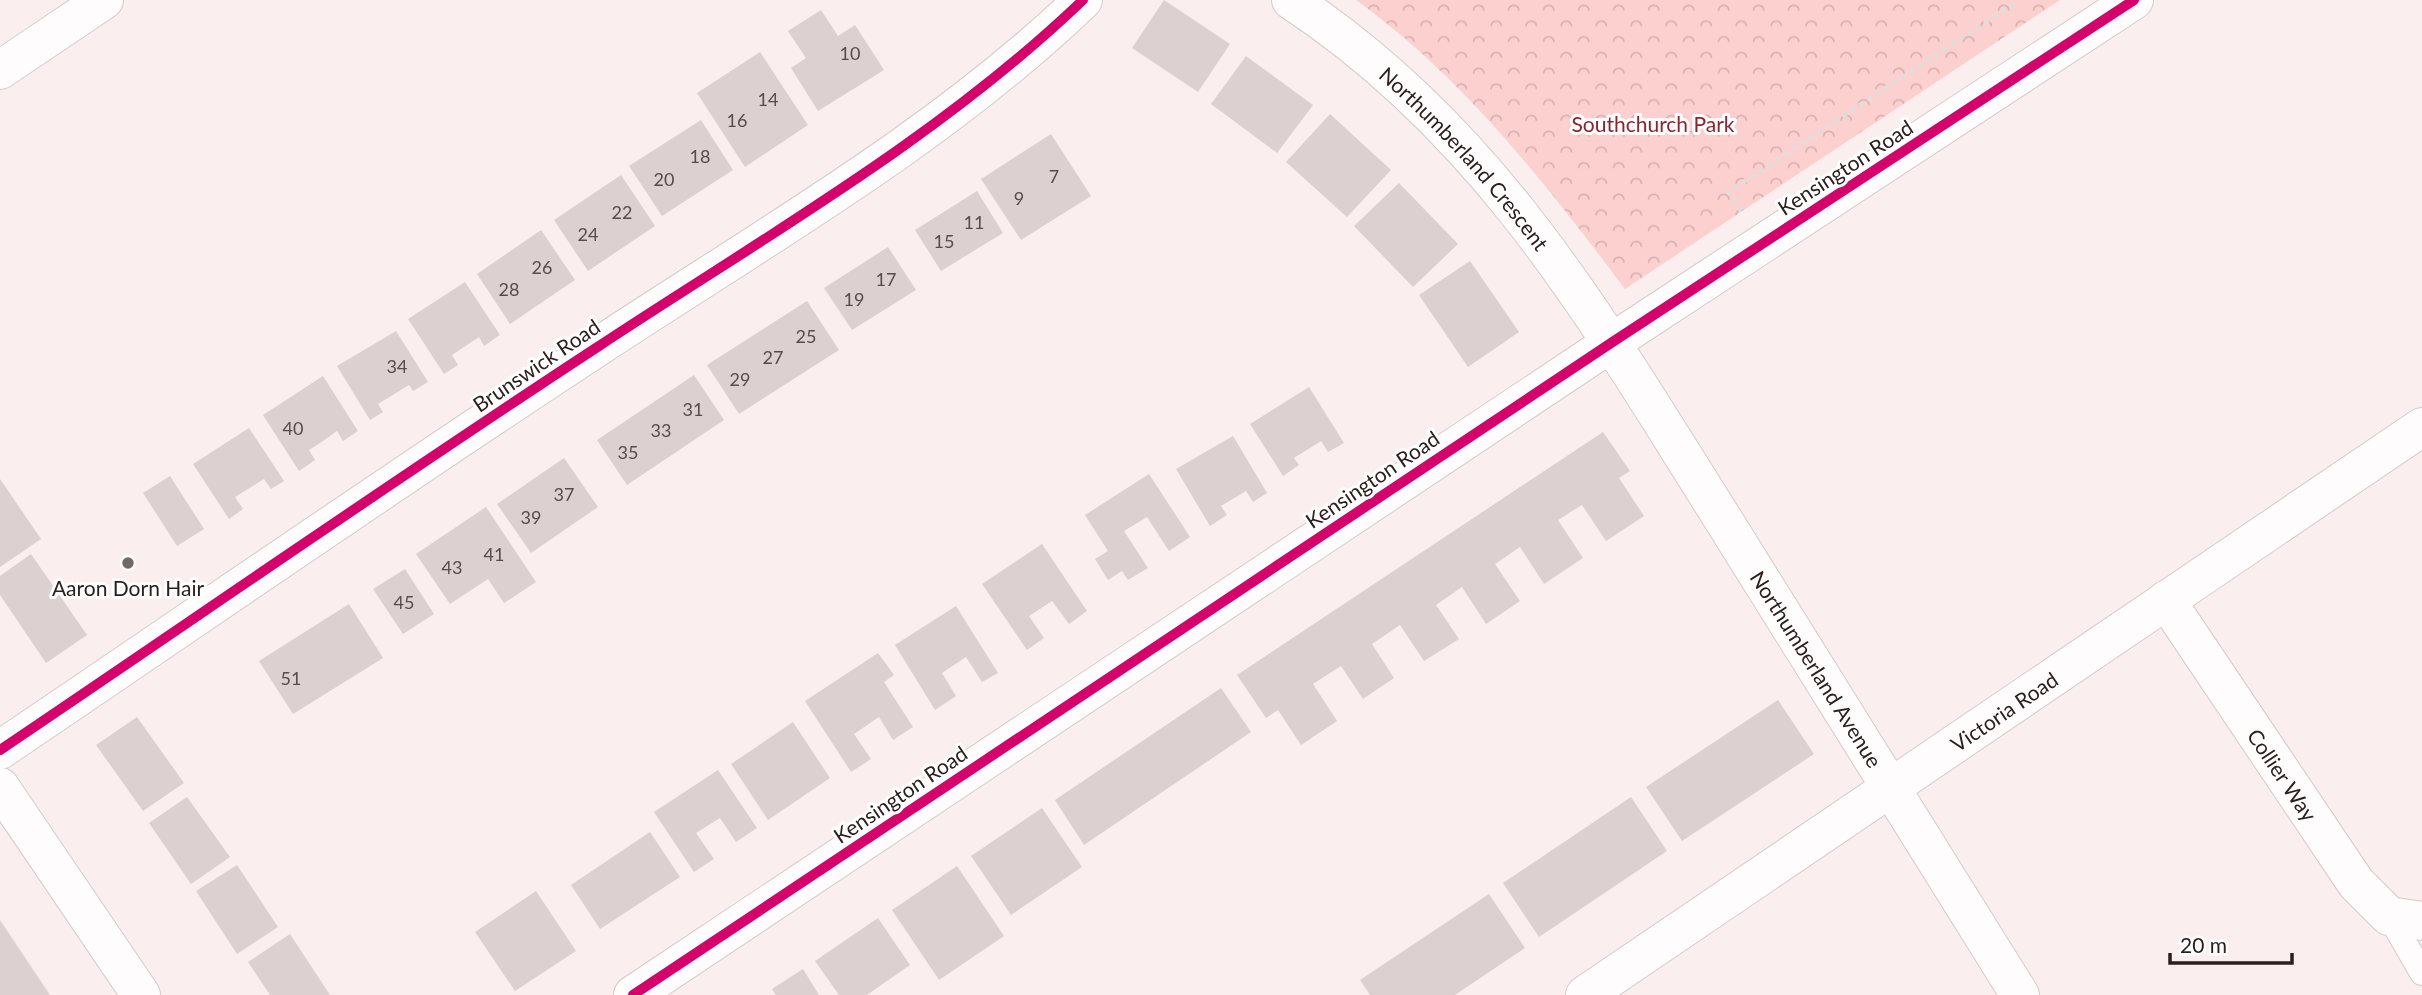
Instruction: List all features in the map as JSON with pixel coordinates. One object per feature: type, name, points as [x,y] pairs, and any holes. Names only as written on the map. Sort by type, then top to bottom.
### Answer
[{"type":"street","points":[[0,70],[104,0]]},
{"type":"street","name":"Brunswick Road","points":[[0,750],[586,354],[911,144],[978,92],[1083,0]]},
{"type":"street","name":"Northumberland Crescent","points":[[1292,0],[1386,73],[1466,147],[1553,254],[1611,343]]},
{"type":"street","name":"Kensington Road","points":[[633,995],[1611,343],[2134,0]]},
{"type":"street","name":"Northumberland Avenue","points":[[1611,343],[1892,786],[2020,995]]},
{"type":"street","name":"Victoria Road","points":[[1585,995],[2422,427]]},
{"type":"street","name":"Collier Way","points":[[2166,600],[2356,883],[2406,918]]},
{"type":"street","points":[[0,787],[141,995]]},
{"type":"lane","points":[[2406,918],[2422,973]]},
{"type":"path","points":[[1762,244],[1728,192],[2019,0]]},
{"type":"green space","name":"Southchurch Park","points":[[1356,0],[2060,0],[1625,289],[1501,134],[1432,63]]},
{"type":"building","points":[[1164,0],[1230,44],[1198,92],[1132,48]]},
{"type":"building","points":[[821,10],[838,36],[855,25],[884,70],[818,111],[791,68],[806,58],[788,31]]},
{"type":"building","points":[[760,52],[808,125],[745,167],[697,93]]},
{"type":"building","points":[[1246,56],[1313,105],[1277,153],[1211,104]]},
{"type":"building","points":[[1330,114],[1391,170],[1347,217],[1286,162]]},
{"type":"building","points":[[701,120],[733,170],[662,216],[629,166]]},
{"type":"building","points":[[1051,134],[1091,196],[1021,240],[981,179]]},
{"type":"building","points":[[621,175],[655,226],[588,271],[554,220]]},
{"type":"building","points":[[1399,183],[1458,244],[1413,287],[1354,226]]},
{"type":"building","points":[[977,191],[1003,233],[941,271],[915,230]]},
{"type":"building","points":[[541,230],[575,280],[510,324],[477,274]]},
{"type":"building","points":[[888,247],[916,290],[852,330],[824,288]]},
{"type":"building","points":[[1470,261],[1519,332],[1468,367],[1419,295]]},
{"type":"building","points":[[465,282],[500,335],[484,346],[479,337],[452,355],[458,365],[444,374],[408,319]]},
{"type":"building","points":[[807,301],[839,350],[739,414],[707,365]]},
{"type":"building","points":[[396,331],[428,382],[413,391],[409,385],[378,404],[383,412],[370,420],[337,366]]},
{"type":"building","points":[[694,375],[724,420],[627,485],[597,440]]},
{"type":"building","points":[[323,376],[358,431],[343,441],[337,431],[309,450],[315,460],[299,471],[263,415]]},
{"type":"building","points":[[1309,387],[1344,443],[1328,452],[1321,441],[1294,458],[1299,465],[1283,476],[1250,424]]},
{"type":"building","points":[[249,428],[284,481],[271,489],[264,479],[235,497],[243,509],[229,519],[193,464]]},
{"type":"building","points":[[1603,432],[1630,471],[1619,478],[1644,516],[1606,541],[1582,505],[1558,520],[1583,558],[1544,584],[1520,547],[1495,564],[1520,601],[1486,624],[1462,587],[1436,605],[1459,639],[1424,661],[1400,625],[1372,644],[1394,678],[1363,699],[1341,666],[1313,684],[1337,721],[1301,745],[1278,710],[1266,718],[1237,675]]},
{"type":"building","points":[[1233,436],[1267,493],[1253,502],[1246,491],[1221,506],[1227,515],[1210,526],[1176,469]]},
{"type":"building","points":[[564,458],[598,507],[531,553],[497,504]]},
{"type":"building","points":[[1149,474],[1190,537],[1169,551],[1147,517],[1124,531],[1148,568],[1128,580],[1122,571],[1108,580],[1095,559],[1108,551],[1085,515]]},
{"type":"building","points":[[170,476],[204,529],[177,546],[143,493]]},
{"type":"building","points":[[0,479],[41,539],[0,567]]},
{"type":"building","points":[[486,507],[536,582],[504,603],[488,579],[450,604],[416,554]]},
{"type":"building","points":[[1042,544],[1087,611],[1069,624],[1052,601],[1029,616],[1044,638],[1027,650],[982,584]]},
{"type":"building","points":[[31,554],[87,635],[46,663],[0,595],[0,576]]},
{"type":"building","points":[[405,569],[434,614],[403,634],[373,589]]},
{"type":"building","points":[[349,604],[383,658],[293,714],[259,661]]},
{"type":"building","points":[[956,606],[998,673],[982,682],[966,657],[942,673],[956,696],[935,710],[895,645]]},
{"type":"building","points":[[878,653],[894,675],[884,682],[913,727],[893,740],[879,717],[854,734],[871,759],[851,772],[805,701]]},
{"type":"building","points":[[1221,688],[1251,732],[1084,845],[1055,800]]},
{"type":"building","points":[[1778,700],[1814,754],[1682,841],[1646,787]]},
{"type":"building","points":[[137,717],[184,783],[143,811],[96,745]]},
{"type":"building","points":[[793,722],[830,778],[768,820],[731,764]]},
{"type":"building","points":[[718,770],[757,828],[736,842],[720,818],[696,833],[714,859],[694,872],[654,812]]},
{"type":"building","points":[[187,797],[230,857],[191,884],[149,823]]},
{"type":"building","points":[[1631,797],[1667,851],[1539,937],[1503,883]]},
{"type":"building","points":[[1042,808],[1082,867],[1011,915],[971,856]]},
{"type":"building","points":[[650,832],[680,877],[600,929],[571,885]]},
{"type":"building","points":[[237,865],[278,927],[237,954],[196,891]]},
{"type":"building","points":[[957,866],[1004,936],[939,980],[892,910]]},
{"type":"building","points":[[536,891],[576,951],[515,991],[475,932]]},
{"type":"building","points":[[1489,894],[1525,948],[1455,995],[1370,995],[1360,980]]},
{"type":"building","points":[[878,918],[910,965],[867,995],[839,995],[815,961]]},
{"type":"building","points":[[0,920],[50,995],[0,995]]},
{"type":"building","points":[[290,934],[330,995],[270,995],[248,962]]},
{"type":"building","points":[[803,969],[819,995],[776,995],[772,989]]},
{"type":"cycle path","points":[[0,750],[448,446],[849,184],[970,97],[1028,50],[1083,0]]},
{"type":"cycle path","points":[[633,995],[1611,343],[2134,0]]},
{"type":"place","name":"Aaron Dorn Hair","points":[[128,563]]}]
